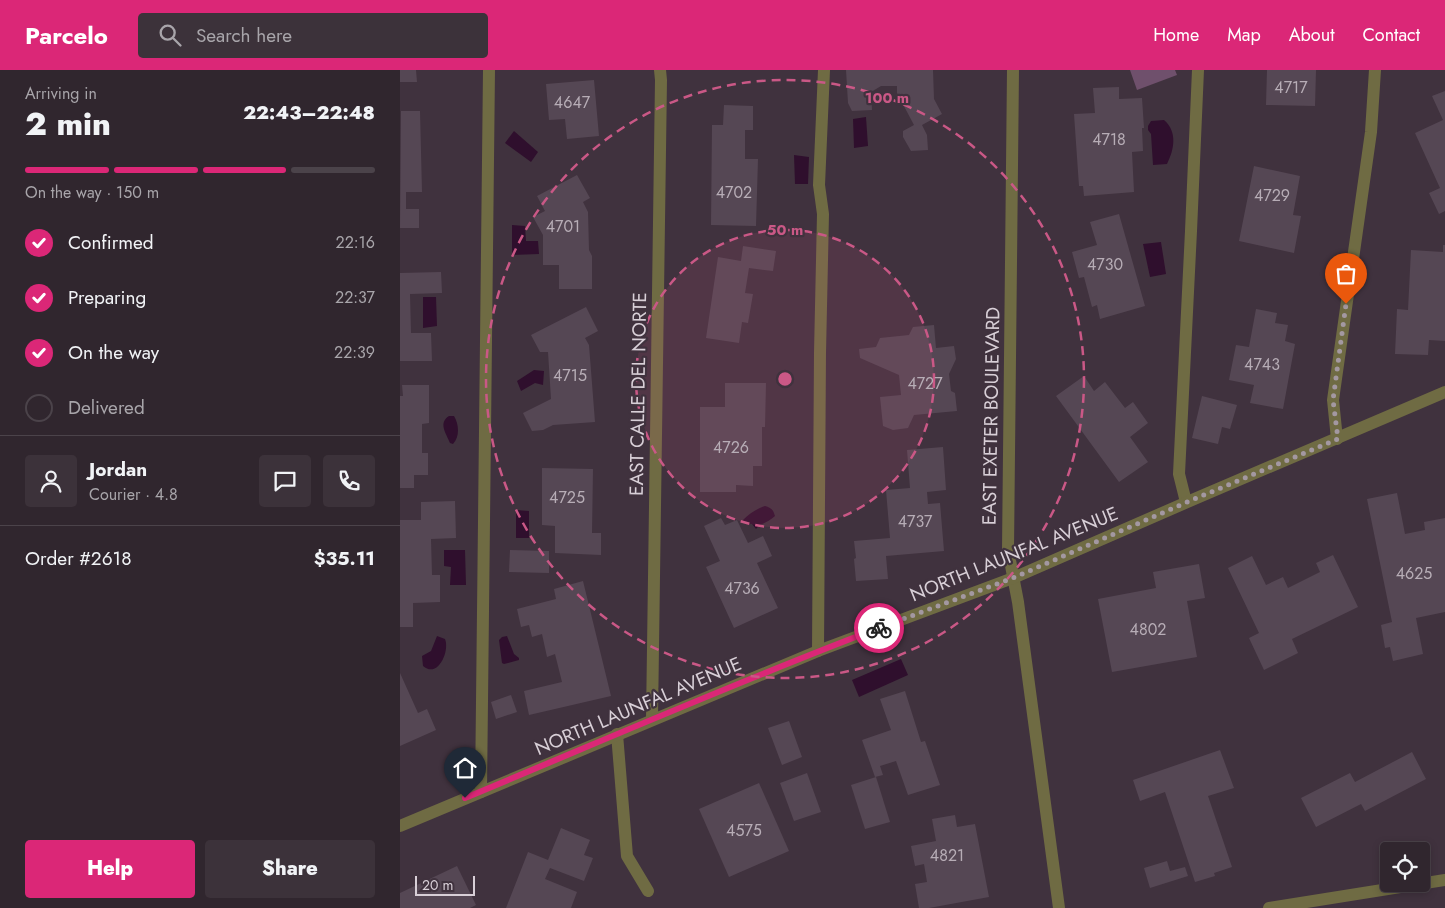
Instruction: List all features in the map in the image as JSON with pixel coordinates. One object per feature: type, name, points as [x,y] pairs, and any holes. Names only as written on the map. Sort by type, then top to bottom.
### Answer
[{"type":"street","points":[[481,792],[489,70]]},
{"type":"street","name":"EAST CALLE DEL NORTE","points":[[652,719],[660,70]]},
{"type":"street","points":[[818,651],[823,214],[819,185],[824,70]]},
{"type":"street","name":"EAST EXETER BOULEVARD","points":[[1013,70],[1008,550],[1018,602],[1059,908]]},
{"type":"street","points":[[1186,502],[1179,474],[1192,232],[1198,70]]},
{"type":"street","points":[[1338,439],[1333,400],[1371,132],[1375,70]]},
{"type":"street","name":"NORTH LAUNFAL AVENUE","points":[[400,826],[818,651],[1013,578],[1445,392]]},
{"type":"street","points":[[618,734],[627,856],[648,891]]},
{"type":"street","points":[[1269,908],[1445,880]]},
{"type":"shaded area","points":[[1130,70],[1175,70],[1177,75],[1137,90]]},
{"type":"shaded area","points":[[866,117],[868,146],[854,148],[853,119]]},
{"type":"shaded area","points":[[1164,120],[1173,136],[1173,147],[1167,164],[1153,165],[1151,134],[1148,126],[1151,121]]},
{"type":"shaded area","points":[[514,131],[538,152],[531,162],[505,143]]},
{"type":"shaded area","points":[[794,155],[809,157],[808,184],[795,184]]},
{"type":"shaded area","points":[[512,225],[525,226],[526,241],[538,241],[539,254],[512,255]]},
{"type":"shaded area","points":[[1161,242],[1166,274],[1150,277],[1143,244]]},
{"type":"shaded area","points":[[423,297],[436,297],[437,326],[423,328]]},
{"type":"shaded area","points":[[534,370],[544,371],[543,385],[535,383],[521,391],[517,381]]},
{"type":"shaded area","points":[[449,416],[454,416],[458,427],[457,438],[453,444],[450,443],[443,425]]},
{"type":"shaded area","points":[[765,506],[773,510],[775,516],[773,518],[756,529],[752,524],[743,523],[743,520],[750,514]]},
{"type":"shaded area","points":[[516,510],[529,511],[529,538],[516,538]]},
{"type":"shaded area","points":[[444,550],[465,550],[466,585],[450,585],[451,567],[444,566]]},
{"type":"shaded area","points":[[437,636],[445,639],[446,650],[438,666],[428,669],[423,666],[422,656],[431,651]]},
{"type":"shaded area","points":[[507,636],[514,654],[519,660],[504,664],[502,663],[499,640]]},
{"type":"shaded area","points":[[901,659],[908,675],[859,697],[852,680]]},
{"type":"building","points":[[400,70],[416,70],[417,82],[400,82]]},
{"type":"building","points":[[846,70],[933,70],[934,99],[942,114],[922,125],[927,135],[928,150],[911,151],[903,137],[903,131],[914,125],[897,93],[897,86],[881,86],[871,92],[872,110],[852,111],[848,103]]},
{"type":"building","points":[[1267,70],[1316,70],[1315,106],[1266,105]]},
{"type":"building","points":[[594,80],[599,136],[567,139],[565,119],[549,120],[546,84]]},
{"type":"building","points":[[1119,87],[1119,99],[1142,98],[1143,151],[1132,152],[1134,192],[1084,196],[1083,186],[1079,186],[1074,114],[1095,113],[1093,88]]},
{"type":"building","points":[[1445,91],[1445,211],[1439,214],[1429,193],[1440,188],[1415,133],[1443,120],[1432,96]]},
{"type":"building","points":[[724,105],[753,106],[753,130],[745,130],[745,159],[758,159],[756,226],[711,225],[712,125],[723,125]]},
{"type":"building","points":[[401,111],[420,111],[422,192],[406,192],[406,209],[419,209],[419,228],[400,228]]},
{"type":"building","points":[[1254,166],[1300,176],[1293,215],[1301,216],[1294,253],[1239,241]]},
{"type":"building","points":[[577,175],[590,198],[583,202],[588,212],[589,250],[592,256],[592,289],[559,289],[559,265],[543,265],[543,235],[533,217],[545,211],[537,196]]},
{"type":"building","points":[[1119,214],[1145,306],[1100,319],[1097,305],[1092,307],[1084,277],[1079,278],[1072,252],[1097,245],[1090,222]]},
{"type":"building","points":[[1443,245],[1445,245],[1445,341],[1429,340],[1428,355],[1395,354],[1397,309],[1408,310],[1411,250],[1443,252]]},
{"type":"building","points":[[743,246],[776,251],[773,271],[749,268],[745,293],[753,294],[748,323],[742,322],[739,343],[706,338],[718,257],[741,261]]},
{"type":"building","points":[[441,272],[442,293],[410,294],[411,333],[431,333],[432,361],[400,361],[400,273]]},
{"type":"building","points":[[586,307],[598,331],[585,338],[589,345],[595,422],[553,425],[543,430],[532,431],[523,413],[551,399],[548,352],[540,352],[531,335]]},
{"type":"building","points":[[1256,309],[1277,313],[1275,323],[1288,325],[1285,341],[1295,344],[1283,409],[1250,403],[1254,385],[1229,380],[1236,345],[1249,347]]},
{"type":"building","points":[[934,325],[936,348],[954,346],[956,359],[949,374],[951,391],[955,393],[957,411],[914,415],[908,428],[893,430],[883,426],[880,397],[901,395],[899,375],[860,358],[859,349],[876,347],[880,338],[909,335],[913,327]]},
{"type":"building","points":[[1084,376],[1094,391],[1105,382],[1125,408],[1133,402],[1148,423],[1130,437],[1148,462],[1119,482],[1056,396]]},
{"type":"building","points":[[725,383],[766,383],[765,427],[762,427],[762,466],[753,466],[753,486],[736,485],[736,492],[700,492],[700,407],[725,407]]},
{"type":"building","points":[[402,385],[429,385],[429,423],[422,424],[422,453],[428,453],[428,475],[414,475],[414,488],[400,488],[400,396],[403,396]]},
{"type":"building","points":[[1202,396],[1237,405],[1230,429],[1222,427],[1218,444],[1192,438]]},
{"type":"building","points":[[943,447],[946,490],[927,492],[928,504],[940,503],[944,551],[886,556],[888,579],[856,581],[854,541],[890,538],[886,490],[910,488],[907,450]]},
{"type":"building","points":[[542,468],[593,469],[592,533],[601,533],[601,555],[555,553],[555,526],[542,525]]},
{"type":"building","points":[[1397,493],[1405,534],[1425,530],[1424,522],[1445,518],[1445,612],[1416,618],[1423,654],[1393,661],[1390,647],[1385,648],[1381,625],[1392,622],[1367,499]]},
{"type":"building","points":[[455,501],[456,538],[431,539],[432,575],[440,575],[440,602],[413,603],[413,627],[400,627],[400,520],[421,520],[421,502]]},
{"type":"building","points":[[721,518],[725,525],[737,520],[748,543],[763,536],[772,556],[757,563],[778,608],[734,628],[706,567],[720,561],[704,526]]},
{"type":"building","points":[[510,550],[549,551],[549,573],[509,572]]},
{"type":"building","points":[[1333,555],[1358,607],[1292,639],[1298,653],[1264,670],[1249,638],[1259,633],[1228,568],[1252,556],[1266,585],[1283,577],[1288,588],[1320,572],[1316,563]]},
{"type":"building","points":[[1199,564],[1205,598],[1187,601],[1197,657],[1112,672],[1098,599],[1156,588],[1153,572]]},
{"type":"building","points":[[583,581],[611,696],[529,715],[524,691],[562,682],[555,654],[547,657],[542,634],[532,637],[529,625],[521,627],[517,609],[556,599],[554,589]]},
{"type":"building","points":[[400,673],[418,713],[427,709],[436,730],[400,746]]},
{"type":"building","points":[[905,691],[921,742],[925,741],[940,785],[908,795],[896,761],[880,766],[883,775],[875,777],[862,740],[891,730],[880,699]]},
{"type":"building","points":[[511,695],[517,712],[496,719],[491,702]]},
{"type":"building","points":[[789,721],[802,757],[782,765],[768,728]]},
{"type":"building","points":[[1220,750],[1234,788],[1208,796],[1232,867],[1214,873],[1215,876],[1195,882],[1165,792],[1140,801],[1133,780]]},
{"type":"building","points":[[1412,752],[1426,779],[1365,811],[1361,804],[1316,827],[1301,798],[1350,773],[1355,782]]},
{"type":"building","points":[[807,773],[821,812],[794,821],[780,783]]},
{"type":"building","points":[[876,777],[890,822],[865,829],[851,785]]},
{"type":"building","points":[[759,783],[789,851],[729,877],[699,809]]},
{"type":"building","points":[[955,815],[957,827],[975,824],[989,897],[929,908],[919,908],[915,884],[927,882],[924,864],[915,866],[911,846],[936,841],[932,819]]},
{"type":"building","points":[[561,828],[590,840],[584,855],[593,858],[584,881],[550,868],[545,879],[577,892],[571,908],[506,908],[528,852],[548,860]]},
{"type":"building","points":[[1167,861],[1170,871],[1185,867],[1188,876],[1150,888],[1144,868]]},
{"type":"building","points":[[457,866],[476,905],[470,908],[400,908],[400,893]]},
{"type":"way so far","points":[[879,628],[1013,578],[1338,439],[1333,400],[1346,304]]},
{"type":"route","points":[[465,798],[652,719],[879,628]]}]
